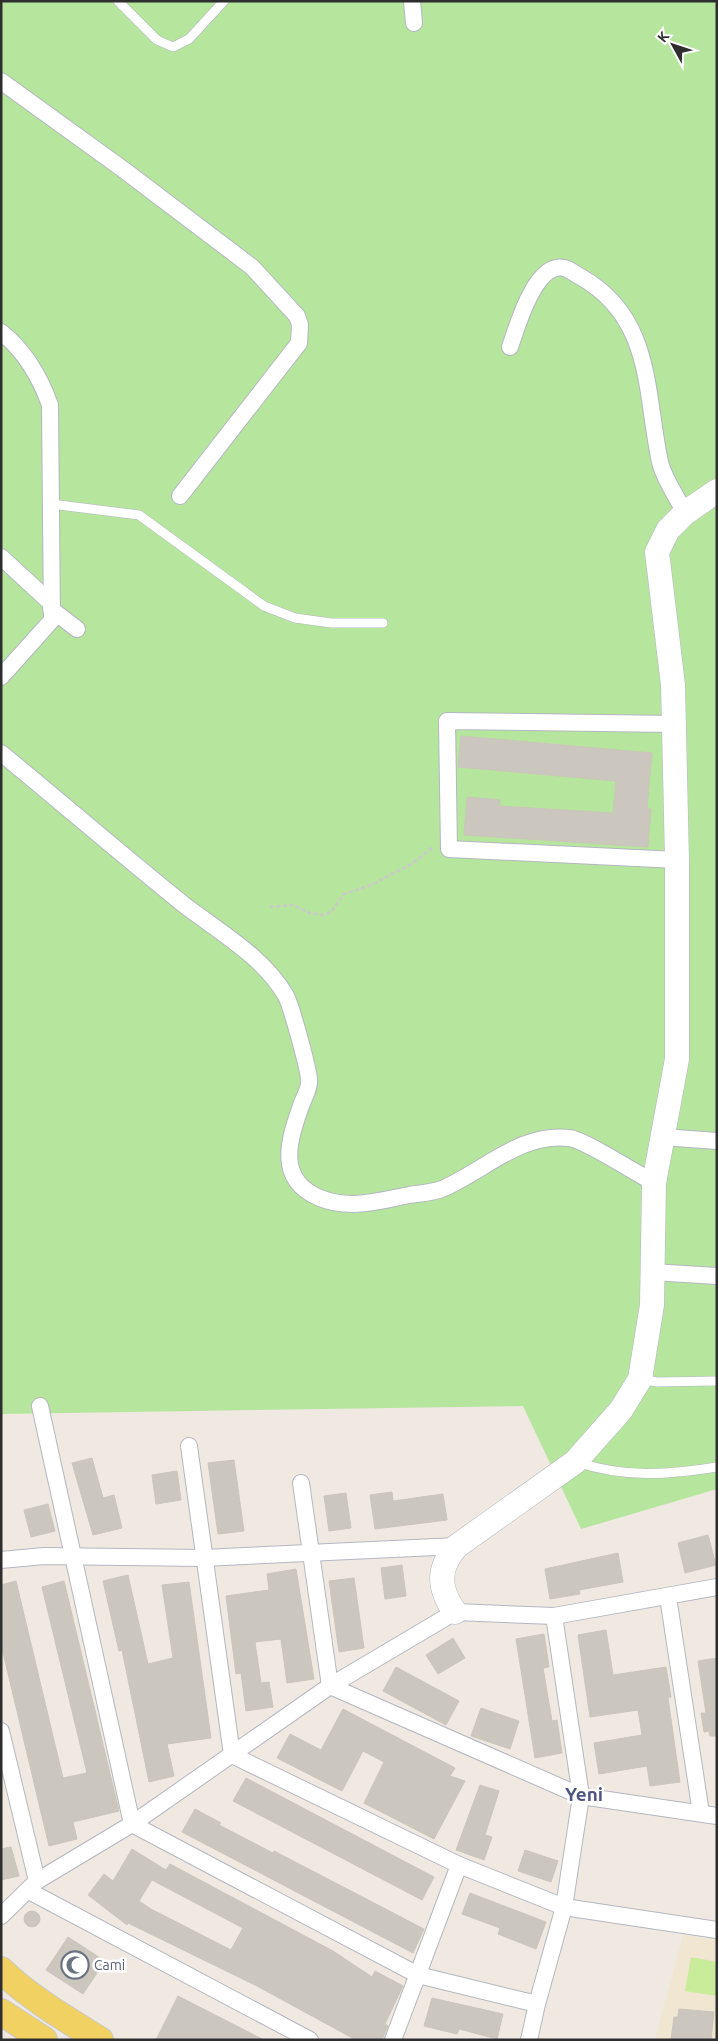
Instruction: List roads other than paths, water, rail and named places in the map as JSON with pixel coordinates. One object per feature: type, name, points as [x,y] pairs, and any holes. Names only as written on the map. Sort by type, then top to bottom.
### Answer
[{"type":"main road","points":[[1,1970],[58,2013],[100,2040]]},
{"type":"main road","points":[[1,2012],[44,2040]]},
{"type":"street","points":[[412,1],[414,23]]},
{"type":"street","points":[[1,80],[252,267],[297,316],[300,324],[299,343],[180,496]]},
{"type":"street","points":[[510,347],[538,280],[554,269],[564,268],[592,284],[614,304],[632,330],[643,360],[660,463],[685,513]]},
{"type":"street","points":[[1,332],[26,358],[41,380],[50,405],[52,620],[1,677]]},
{"type":"street","points":[[455,1612],[446,1600],[442,1586],[442,1572],[447,1558],[458,1546],[575,1462],[621,1410],[640,1379],[652,1304],[654,1184],[677,1059],[677,860],[673,685],[657,552],[668,530],[685,513],[717,491]]},
{"type":"street","points":[[1,557],[77,629]]},
{"type":"street","points":[[674,724],[448,721],[449,849],[677,860]]},
{"type":"street","points":[[1,753],[266,969],[287,998],[310,1081],[289,1138],[288,1152],[292,1171],[304,1189],[317,1197],[336,1204],[357,1205],[441,1190],[515,1148],[533,1140],[553,1137],[573,1138],[654,1184]]},
{"type":"street","points":[[662,1137],[717,1141]]},
{"type":"street","points":[[652,1272],[717,1276]]},
{"type":"street","points":[[40,1406],[132,1824],[418,1976],[537,2004]]},
{"type":"street","points":[[189,1446],[232,1755]]},
{"type":"street","points":[[301,1483],[330,1686]]},
{"type":"street","points":[[1,1560],[44,1556],[204,1558],[458,1546]]},
{"type":"street","points":[[1,1916],[33,1886],[132,1824],[330,1686],[455,1612],[554,1616],[717,1588]]},
{"type":"street","points":[[330,1686],[580,1796],[709,1815],[668,1597]]},
{"type":"street","points":[[529,2040],[564,1907],[580,1796],[554,1616]]},
{"type":"street","points":[[1,1731],[33,1886],[310,2040]]},
{"type":"street","points":[[232,1755],[459,1865],[564,1907],[717,1930]]},
{"type":"street","points":[[393,2040],[459,1865]]},
{"type":"lane","points":[[118,1],[157,40],[173,47],[189,39],[224,2]]},
{"type":"lane","points":[[51,504],[139,515],[264,606],[295,618],[331,623],[383,623]]},
{"type":"lane","points":[[640,1379],[657,1382],[717,1381]]},
{"type":"lane","points":[[575,1462],[617,1472],[646,1475],[672,1474],[717,1466]]},
{"type":"place","name":"Cami","points":[[75,1965]]},
{"type":"district","name":"Yeni","points":[[584,1794]]}]
